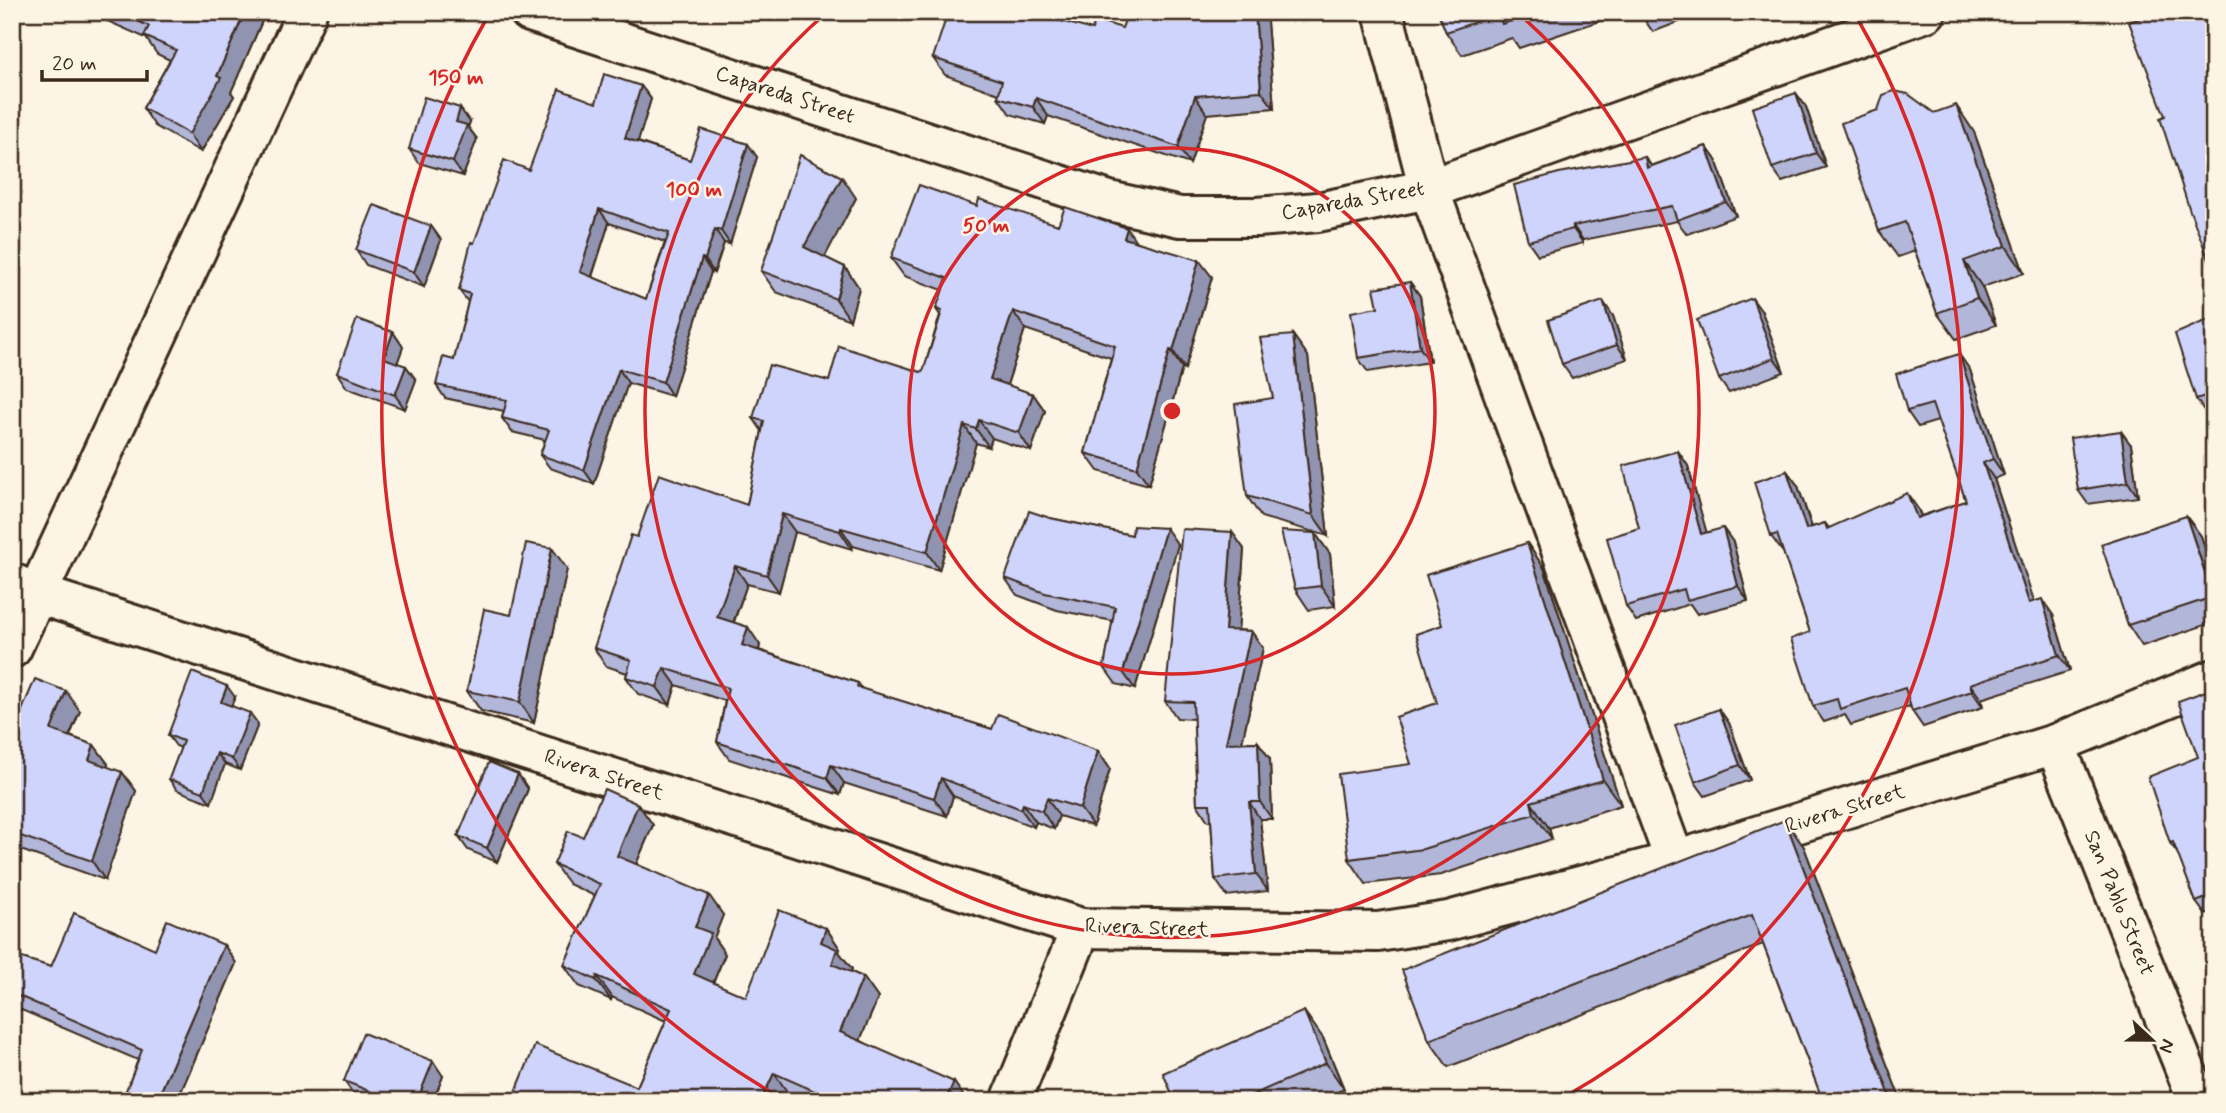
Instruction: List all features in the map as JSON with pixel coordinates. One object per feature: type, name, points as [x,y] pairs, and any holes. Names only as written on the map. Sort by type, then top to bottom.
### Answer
[{"type":"street","points":[[12,648],[25,588],[307,12]]},
{"type":"street","name":"Capareda Street","points":[[530,12],[1109,201],[1180,217],[1257,217],[1318,212],[1429,189],[1926,12]]},
{"type":"street","points":[[1383,12],[1429,189],[1675,860]]},
{"type":"street","name":"Rivera Street","points":[[25,588],[1081,928],[1378,932],[1448,921],[1675,860],[2055,744],[2214,679]]},
{"type":"street","name":"San Pablo Street","points":[[2055,744],[2198,1101]]},
{"type":"street","points":[[1011,1101],[1081,928]]},
{"type":"building","points":[[116,12],[245,12],[217,76],[221,78],[189,134],[143,108],[176,50],[144,36],[149,26]]},
{"type":"building","points":[[948,12],[1031,12],[1092,30],[1096,20],[1122,28],[1128,12],[1255,12],[1261,91],[1195,96],[1178,147],[1036,98],[1033,107],[998,97],[1002,81],[933,58]]},
{"type":"building","points":[[1438,12],[1539,12],[1502,24],[1499,14],[1446,32]]},
{"type":"building","points":[[2158,12],[2214,12],[2214,273],[2190,211],[2160,118],[2165,116],[2129,22]]},
{"type":"building","points":[[604,74],[641,86],[625,138],[690,160],[701,129],[748,144],[721,231],[715,229],[705,259],[702,258],[663,382],[619,369],[584,470],[540,455],[549,430],[502,418],[507,400],[436,385],[443,357],[454,360],[470,294],[459,290],[471,242],[474,243],[504,160],[529,170],[559,89],[596,103]],"holes":[[[599,209],[669,233],[646,299],[580,272]]]},
{"type":"building","points":[[1894,91],[1908,94],[1934,113],[1956,105],[2006,246],[1964,261],[1977,298],[1937,313],[1905,222],[1879,231],[1841,123],[1878,110],[1883,95]]},
{"type":"building","points":[[1796,93],[1816,153],[1772,168],[1752,108]]},
{"type":"building","points":[[424,97],[460,108],[456,122],[467,125],[453,162],[409,149]]},
{"type":"building","points":[[1706,146],[1726,202],[1677,220],[1672,206],[1573,226],[1573,229],[1528,241],[1514,185],[1559,173],[1645,157],[1647,168]]},
{"type":"building","points":[[800,155],[842,177],[804,247],[845,267],[836,299],[761,271]]},
{"type":"building","points":[[919,185],[977,206],[979,199],[1058,225],[1065,207],[1127,228],[1124,238],[1199,260],[1137,468],[1085,453],[1115,346],[1013,311],[990,379],[1033,394],[1019,433],[979,420],[976,429],[964,425],[927,552],[782,514],[767,575],[735,566],[717,617],[748,627],[742,645],[858,683],[857,687],[992,729],[998,714],[1098,751],[1080,808],[1047,798],[1042,811],[1023,804],[1021,809],[941,778],[934,798],[831,765],[827,778],[717,742],[728,688],[664,668],[657,687],[626,677],[631,660],[594,648],[631,535],[637,537],[659,474],[747,505],[764,421],[753,418],[769,365],[829,381],[839,346],[921,372],[924,369],[942,311],[936,309],[947,278],[891,258]]},
{"type":"building","points":[[374,205],[431,226],[414,272],[356,250]]},
{"type":"building","points":[[1410,282],[1420,348],[1358,358],[1351,312],[1378,307],[1374,288]]},
{"type":"building","points":[[1752,298],[1774,358],[1719,379],[1697,320]]},
{"type":"building","points":[[1603,301],[1617,345],[1562,364],[1548,320]]},
{"type":"building","points":[[2214,317],[2214,393],[2196,399],[2175,334]]},
{"type":"building","points":[[357,319],[393,332],[384,358],[406,366],[395,395],[337,373]]},
{"type":"building","points":[[1293,335],[1313,515],[1247,496],[1235,404],[1273,398],[1260,338]]},
{"type":"building","points":[[1959,354],[1993,459],[1983,463],[2029,603],[2042,599],[2059,655],[1970,684],[1972,691],[1912,711],[1905,688],[1840,709],[1837,699],[1813,706],[1791,639],[1810,632],[1777,534],[1771,536],[1754,482],[1787,471],[1806,529],[1825,523],[1827,529],[1907,493],[1917,518],[1966,501],[1932,404],[1907,411],[1896,374]]},
{"type":"building","points":[[2121,431],[2128,482],[2078,490],[2070,438]]},
{"type":"building","points":[[1678,451],[1701,534],[1723,528],[1738,586],[1687,600],[1684,589],[1626,606],[1607,538],[1639,528],[1623,466]]},
{"type":"building","points":[[1029,511],[1132,535],[1133,526],[1166,528],[1123,672],[1104,667],[1115,607],[1045,593],[1005,578]]},
{"type":"building","points":[[2186,516],[2213,597],[2128,625],[2101,544]]},
{"type":"building","points":[[1182,529],[1232,532],[1225,630],[1251,631],[1226,743],[1258,742],[1260,802],[1249,802],[1256,874],[1215,879],[1210,804],[1197,804],[1193,702],[1165,701]]},
{"type":"building","points":[[1281,531],[1315,533],[1321,586],[1295,589]]},
{"type":"building","points":[[526,543],[552,548],[520,702],[467,691],[484,609],[511,615]]},
{"type":"building","points":[[1527,543],[1603,780],[1531,802],[1534,814],[1423,849],[1349,859],[1338,774],[1411,764],[1396,717],[1437,703],[1416,634],[1442,625],[1426,575]]},
{"type":"building","points":[[192,672],[227,686],[221,702],[250,713],[232,759],[217,753],[203,792],[169,779],[183,741],[168,735]]},
{"type":"building","points":[[35,679],[66,691],[51,730],[94,745],[89,760],[122,772],[92,861],[12,833],[12,719],[14,713],[20,715]]},
{"type":"building","points":[[2214,688],[2214,895],[2196,902],[2173,842],[2170,843],[2148,777],[2198,757],[2178,701]]},
{"type":"building","points":[[1719,709],[1740,765],[1695,782],[1675,725]]},
{"type":"building","points":[[489,762],[518,774],[487,848],[458,836]]},
{"type":"building","points":[[604,789],[638,804],[617,856],[709,895],[695,927],[711,933],[694,974],[746,997],[779,910],[826,928],[821,942],[837,949],[832,964],[863,977],[840,1032],[954,1082],[945,1101],[837,1101],[774,1073],[761,1101],[532,1101],[515,1094],[535,1045],[637,1087],[671,1009],[597,976],[596,980],[564,965],[600,884],[554,864],[568,831],[583,837]]},
{"type":"building","points":[[1785,820],[1892,1101],[1823,1101],[1752,915],[1429,1040],[1402,970]]},
{"type":"building","points":[[74,913],[155,949],[167,920],[224,945],[157,1100],[160,1101],[122,1101],[142,1050],[12,993],[12,955],[51,967]]},
{"type":"building","points":[[1304,1011],[1326,1063],[1245,1098],[1246,1101],[1175,1101],[1163,1073]]},
{"type":"building","points":[[363,1033],[433,1061],[417,1101],[394,1101],[344,1081]]}]
